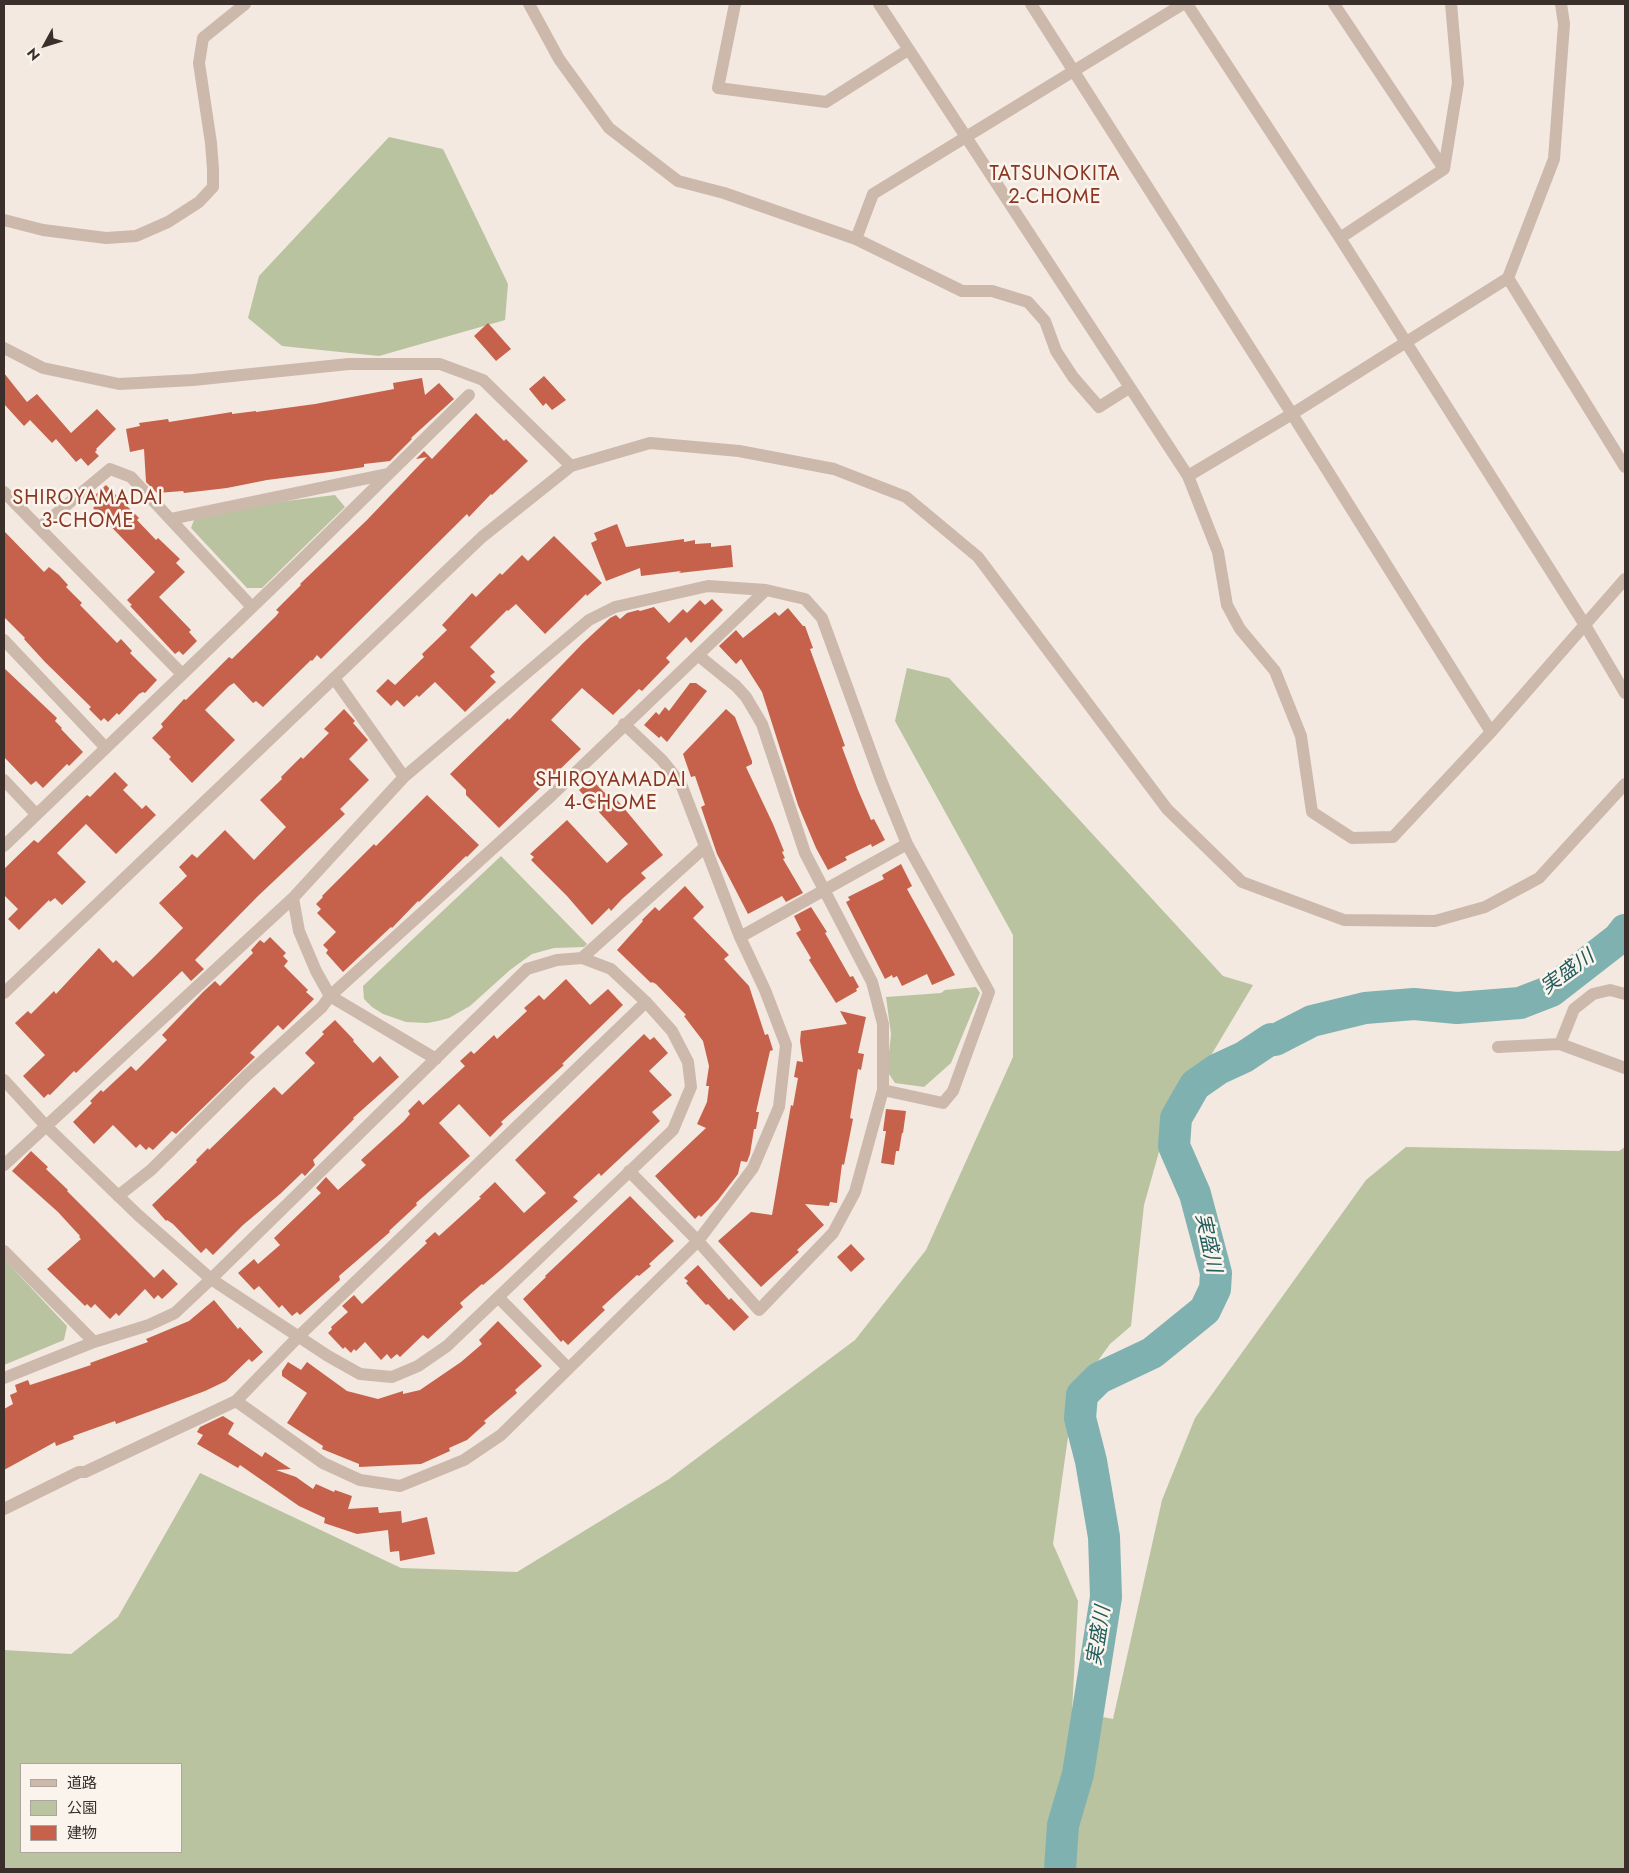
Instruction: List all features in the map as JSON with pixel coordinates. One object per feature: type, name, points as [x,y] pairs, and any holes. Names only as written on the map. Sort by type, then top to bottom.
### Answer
[{"type":"street","points":[[4,220],[43,230],[88,236],[106,238],[136,236],[168,222],[199,202],[213,187],[211,142],[199,63],[203,38],[244,4]]},
{"type":"street","points":[[529,4],[559,59],[609,128],[678,181],[724,194],[856,239],[962,291],[992,291],[1028,302],[1045,321],[1056,351],[1072,377],[1099,407],[1129,388]]},
{"type":"street","points":[[735,4],[718,88],[826,102],[908,50]]},
{"type":"street","points":[[879,4],[1188,476],[1218,552],[1227,605],[1240,629],[1275,671],[1300,736],[1312,812],[1352,838],[1393,837],[1491,732],[1625,578]]},
{"type":"street","points":[[1031,4],[1292,414],[1491,732]]},
{"type":"street","points":[[856,239],[873,194],[1075,72],[1183,4]]},
{"type":"street","points":[[1187,4],[1340,238],[1625,693]]},
{"type":"street","points":[[1334,4],[1444,169]]},
{"type":"street","points":[[1340,238],[1444,169],[1458,83],[1451,4]]},
{"type":"street","points":[[1188,476],[1292,414],[1508,278],[1554,159],[1564,24],[1561,4]]},
{"type":"street","points":[[1508,278],[1625,467]]},
{"type":"street","points":[[7,354],[43,368],[119,384],[192,380],[349,364],[440,364],[483,380],[572,466]]},
{"type":"street","points":[[4,846],[468,395]]},
{"type":"street","points":[[4,993],[482,537],[572,466],[650,442],[739,451],[834,469],[906,497],[978,557],[1167,809],[1242,882],[1344,920],[1435,921],[1485,907],[1539,878],[1625,784]]},
{"type":"street","points":[[39,528],[110,468],[131,477],[252,607]]},
{"type":"street","points":[[170,519],[387,474]]},
{"type":"street","points":[[4,492],[182,674]]},
{"type":"street","points":[[4,1166],[293,898],[404,777],[589,620],[615,607],[708,586],[766,590],[805,599],[822,618],[880,780],[907,844],[989,992],[953,1091],[943,1102],[883,1090]]},
{"type":"street","points":[[118,1196],[151,1170],[246,1076],[322,1008],[330,996],[551,796],[766,590]]},
{"type":"street","points":[[4,640],[106,748]]},
{"type":"street","points":[[629,1171],[698,1240],[759,1310],[833,1233],[854,1192],[883,1090],[883,1024],[872,982],[805,853],[762,724],[746,697],[736,686],[699,656]]},
{"type":"street","points":[[334,678],[404,777]]},
{"type":"street","points":[[236,1401],[323,1463],[360,1480],[400,1486],[464,1460],[493,1440],[698,1240],[752,1168],[779,1107],[786,1045],[765,990],[740,937],[681,784],[662,760],[624,724]]},
{"type":"street","points":[[4,780],[36,814]]},
{"type":"street","points":[[740,937],[907,844]]},
{"type":"street","points":[[582,958],[705,847]]},
{"type":"street","points":[[293,898],[299,931],[316,971],[330,996],[436,1059]]},
{"type":"street","points":[[4,1080],[46,1126],[118,1196],[211,1279],[298,1337],[360,1374],[392,1378],[418,1366],[447,1346],[673,1130],[691,1087],[688,1062],[672,1031],[646,1002],[610,969],[582,958],[557,960],[527,969],[211,1279],[175,1313],[149,1325],[94,1342],[4,1378]]},
{"type":"street","points":[[1560,1044],[1574,1009],[1593,994],[1610,990],[1625,994]]},
{"type":"street","points":[[4,1509],[79,1472],[85,1472],[236,1401],[298,1337],[646,1002]]},
{"type":"street","points":[[1498,1047],[1560,1044],[1625,1068]]},
{"type":"street","points":[[4,1252],[94,1342]]},
{"type":"street","points":[[498,1297],[568,1368]]},
{"type":"green space","points":[[389,137],[443,149],[508,284],[505,320],[379,356],[282,346],[248,318],[259,276]]},
{"type":"green space","points":[[335,495],[345,507],[262,588],[247,588],[191,528],[197,512]]},
{"type":"green space","points":[[907,668],[949,678],[1223,976],[1253,985],[1164,1134],[1144,1205],[1131,1326],[1110,1344],[1074,1394],[1053,1544],[1078,1601],[1072,1711],[1113,1719],[1162,1500],[1195,1418],[1366,1180],[1406,1147],[1619,1151],[1625,1147],[1625,1869],[4,1869],[4,1650],[71,1654],[118,1617],[200,1473],[401,1568],[517,1572],[669,1479],[855,1340],[926,1250],[1013,1057],[1013,935],[895,721]]},
{"type":"green space","points":[[501,856],[587,944],[584,947],[554,948],[532,954],[510,970],[470,1006],[449,1018],[427,1023],[406,1022],[383,1014],[372,1007],[364,999],[363,986]]},
{"type":"green space","points":[[976,987],[980,993],[951,1063],[924,1087],[895,1083],[887,1071],[891,1034],[886,997],[941,993],[945,990]]},
{"type":"green space","points":[[4,1259],[67,1326],[64,1340],[4,1365]]},
{"type":"building","points":[[488,323],[511,349],[496,361],[474,336]]},
{"type":"building","points":[[4,373],[27,402],[37,394],[71,433],[97,409],[116,429],[96,449],[95,452],[99,456],[88,466],[81,458],[76,462],[56,439],[52,443],[30,420],[24,426],[4,404]]},
{"type":"building","points":[[544,376],[566,400],[552,410],[546,403],[543,406],[529,389]]},
{"type":"building","points":[[422,378],[425,395],[439,383],[454,399],[411,438],[390,461],[364,464],[364,467],[267,480],[227,488],[184,493],[183,491],[157,493],[146,482],[144,449],[130,452],[126,429],[140,426],[139,423],[168,419],[169,422],[232,412],[232,414],[256,412],[315,404],[394,389],[393,383]]},
{"type":"building","points":[[476,413],[504,441],[506,439],[528,461],[491,494],[469,517],[467,514],[321,659],[317,655],[263,707],[256,701],[253,703],[234,683],[229,686],[205,710],[235,740],[192,783],[169,759],[171,757],[152,738],[163,727],[161,724],[184,699],[186,700],[229,657],[232,659],[276,616],[279,612],[276,610],[300,584],[367,520],[427,457],[416,459],[424,451],[432,459]]},
{"type":"building","points":[[106,485],[139,518],[137,520],[156,540],[158,538],[180,559],[176,563],[185,572],[159,597],[191,630],[189,632],[197,641],[183,655],[179,651],[175,654],[130,606],[132,605],[127,600],[155,572],[93,508],[96,505],[91,499]]},
{"type":"building","points":[[617,524],[626,547],[684,539],[684,542],[695,540],[695,544],[711,543],[711,547],[731,545],[733,567],[641,576],[640,568],[606,581],[591,543],[597,540],[594,533]]},
{"type":"building","points":[[4,531],[44,572],[49,567],[59,575],[68,585],[66,587],[82,603],[80,605],[117,643],[121,639],[132,651],[130,653],[157,680],[145,693],[139,694],[119,715],[117,713],[108,722],[104,718],[101,721],[89,709],[91,707],[45,662],[4,617]]},
{"type":"building","points":[[554,536],[602,583],[587,596],[586,594],[545,634],[516,604],[507,610],[470,647],[495,672],[490,676],[496,682],[465,712],[435,682],[419,697],[417,695],[404,707],[397,700],[391,706],[376,691],[388,679],[395,685],[424,657],[422,654],[447,630],[442,625],[472,593],[476,597],[500,573],[502,575],[522,555],[528,561]]},
{"type":"building","points":[[712,599],[723,610],[691,643],[686,637],[666,658],[670,662],[642,691],[639,689],[613,715],[582,688],[551,720],[581,749],[499,828],[466,795],[466,790],[450,774],[508,718],[509,720],[583,643],[610,618],[616,615],[620,619],[627,613],[654,607],[669,623],[683,609],[687,613],[700,600],[705,605]]},
{"type":"building","points":[[788,608],[805,626],[813,648],[810,649],[845,746],[842,747],[858,790],[871,820],[874,819],[885,840],[872,847],[871,844],[845,857],[847,860],[828,870],[816,848],[798,805],[762,692],[741,659],[736,664],[719,646],[736,630],[743,638],[775,612],[779,616]]},
{"type":"building","points":[[4,668],[57,718],[55,721],[61,729],[83,752],[69,766],[67,764],[43,788],[36,781],[31,785],[4,757]]},
{"type":"building","points":[[690,683],[696,683],[707,691],[667,742],[661,736],[659,738],[644,725],[656,712],[659,715],[665,707],[669,711]]},
{"type":"building","points":[[344,709],[368,740],[349,759],[369,780],[340,809],[345,814],[258,896],[195,960],[204,969],[191,981],[182,971],[76,1073],[74,1071],[50,1095],[48,1094],[44,1098],[23,1076],[45,1055],[15,1023],[28,1011],[31,1014],[54,991],[56,994],[99,948],[113,963],[116,960],[133,977],[152,959],[183,928],[159,903],[187,876],[179,867],[192,854],[197,858],[225,830],[254,860],[286,827],[260,800],[301,757],[303,759],[329,733],[324,729]]},
{"type":"building","points":[[726,709],[735,717],[752,761],[752,764],[746,767],[784,851],[782,852],[785,858],[783,859],[803,893],[786,902],[782,896],[748,914],[717,854],[701,807],[705,805],[695,776],[691,777],[683,754]]},
{"type":"building","points":[[115,772],[128,785],[123,790],[142,809],[146,805],[156,815],[116,854],[86,824],[57,853],[86,882],[62,905],[55,898],[50,902],[49,900],[19,930],[8,919],[18,909],[4,895],[4,869],[34,840],[38,843],[87,795],[90,797]]},
{"type":"building","points":[[591,779],[610,798],[613,795],[663,855],[641,873],[646,878],[611,911],[609,908],[592,925],[567,896],[531,860],[534,857],[530,854],[567,820],[607,863],[628,844],[579,790]]},
{"type":"building","points":[[427,795],[479,845],[343,972],[326,953],[328,950],[323,945],[336,932],[317,913],[321,909],[316,904],[374,844],[376,846]]},
{"type":"building","points":[[901,864],[912,886],[907,889],[955,975],[932,985],[927,974],[902,986],[897,976],[893,978],[892,975],[885,979],[846,902],[850,900],[848,897],[884,879],[882,875]]},
{"type":"building","points":[[685,886],[704,907],[693,918],[729,955],[724,959],[749,986],[765,1035],[768,1034],[773,1050],[770,1051],[756,1112],[759,1112],[756,1129],[754,1129],[747,1162],[741,1161],[738,1174],[718,1200],[701,1217],[699,1215],[695,1219],[655,1176],[706,1128],[697,1124],[707,1102],[709,1086],[706,1086],[709,1066],[703,1041],[684,1016],[686,1015],[656,984],[651,983],[617,950],[655,907],[659,911]]},
{"type":"building","points":[[811,907],[827,932],[825,933],[850,977],[853,976],[859,987],[856,989],[857,991],[836,1003],[809,960],[811,958],[796,933],[801,930],[794,916]]},
{"type":"building","points":[[270,937],[286,953],[283,956],[288,961],[284,966],[308,990],[306,992],[314,999],[283,1030],[278,1025],[250,1053],[255,1057],[176,1134],[172,1131],[153,1150],[149,1147],[146,1150],[140,1144],[136,1148],[113,1125],[94,1144],[73,1122],[92,1103],[90,1101],[101,1090],[103,1092],[131,1066],[136,1071],[167,1040],[162,1035],[203,992],[215,981],[220,986],[253,953],[251,950],[260,940],[264,943]]},
{"type":"building","points":[[566,979],[590,1005],[608,989],[623,1005],[562,1064],[564,1065],[501,1122],[503,1124],[490,1137],[459,1104],[439,1123],[470,1156],[416,1203],[417,1205],[390,1232],[339,1276],[340,1280],[300,1315],[297,1312],[292,1316],[282,1305],[279,1308],[259,1286],[254,1290],[238,1273],[254,1259],[258,1264],[280,1245],[274,1238],[321,1193],[316,1188],[326,1177],[338,1190],[366,1165],[361,1160],[404,1121],[410,1114],[408,1111],[419,1100],[423,1105],[465,1066],[460,1061],[471,1051],[474,1054],[494,1035],[497,1039],[527,1011],[524,1008],[539,995],[544,1000]]},
{"type":"building","points":[[840,1011],[866,1017],[858,1053],[864,1054],[861,1070],[858,1069],[850,1118],[853,1119],[844,1165],[842,1164],[837,1203],[830,1202],[829,1206],[805,1204],[824,1225],[797,1250],[799,1252],[761,1287],[718,1241],[751,1212],[772,1215],[791,1105],[793,1106],[798,1078],[794,1077],[797,1061],[803,1062],[800,1041],[801,1031],[847,1024]]},
{"type":"building","points":[[335,1020],[373,1063],[380,1056],[399,1077],[353,1118],[313,1160],[315,1165],[305,1176],[302,1173],[243,1225],[213,1255],[206,1248],[201,1253],[173,1224],[166,1221],[152,1205],[197,1162],[196,1160],[208,1148],[209,1150],[274,1087],[282,1095],[315,1063],[305,1053],[324,1034],[322,1032]]},
{"type":"building","points":[[644,1034],[650,1040],[654,1037],[668,1053],[649,1071],[672,1095],[652,1112],[660,1121],[601,1176],[599,1173],[573,1197],[578,1201],[503,1268],[460,1303],[463,1307],[428,1339],[423,1335],[400,1357],[397,1354],[391,1359],[387,1354],[381,1360],[365,1342],[356,1351],[354,1349],[351,1353],[345,1347],[343,1349],[328,1333],[332,1329],[331,1327],[348,1312],[342,1306],[354,1295],[362,1304],[427,1243],[425,1241],[435,1232],[439,1236],[481,1198],[479,1197],[495,1182],[524,1213],[546,1193],[515,1160]]},
{"type":"building","points":[[886,1109],[906,1111],[899,1151],[896,1151],[894,1165],[881,1163],[886,1131],[883,1131]]},
{"type":"building","points":[[31,1151],[48,1167],[46,1169],[67,1191],[154,1278],[163,1269],[178,1284],[162,1299],[158,1295],[154,1299],[145,1289],[119,1316],[116,1313],[110,1319],[95,1304],[91,1308],[87,1304],[85,1306],[47,1269],[81,1239],[80,1236],[58,1212],[12,1171]]},
{"type":"building","points":[[630,1196],[674,1241],[649,1264],[651,1266],[639,1276],[637,1275],[602,1307],[605,1310],[568,1345],[563,1340],[561,1342],[523,1299]]},
{"type":"building","points":[[851,1244],[865,1259],[851,1272],[837,1257]]},
{"type":"building","points":[[698,1265],[729,1300],[731,1298],[749,1317],[734,1331],[686,1283],[688,1281],[684,1278]]},
{"type":"building","points":[[214,1300],[238,1329],[240,1327],[263,1352],[252,1362],[249,1359],[226,1381],[205,1391],[116,1424],[115,1421],[73,1436],[74,1439],[56,1446],[55,1442],[4,1470],[4,1409],[13,1404],[10,1395],[17,1392],[15,1385],[28,1380],[30,1385],[91,1365],[90,1363],[148,1342],[146,1339],[189,1321]]},
{"type":"building","points":[[498,1321],[542,1366],[515,1390],[517,1393],[484,1421],[486,1423],[467,1440],[449,1448],[450,1451],[421,1464],[359,1467],[359,1464],[322,1449],[323,1446],[287,1423],[307,1393],[282,1376],[282,1371],[288,1362],[301,1370],[307,1362],[347,1391],[378,1399],[403,1391],[403,1394],[420,1390],[461,1362],[482,1344],[479,1340]]},
{"type":"building","points":[[223,1416],[234,1423],[228,1434],[262,1457],[265,1452],[291,1469],[276,1470],[296,1477],[313,1489],[316,1484],[334,1492],[335,1490],[352,1496],[348,1509],[378,1507],[379,1513],[401,1511],[402,1523],[427,1517],[435,1554],[400,1561],[399,1551],[390,1552],[388,1530],[357,1534],[324,1523],[325,1518],[299,1506],[240,1465],[238,1468],[197,1444],[203,1435],[197,1432],[200,1427]]},
{"type":"waterway","name":"実盛川","points":[[1060,1869],[1063,1825],[1078,1774],[1106,1597],[1104,1537],[1091,1461],[1080,1418],[1082,1395],[1099,1378],[1152,1353],[1205,1310],[1215,1289],[1216,1273],[1195,1194],[1174,1146],[1176,1118],[1195,1085],[1218,1069],[1244,1057],[1271,1039],[1275,1040],[1312,1021],[1365,1008],[1414,1004],[1457,1008],[1520,1003],[1551,991],[1618,939],[1625,930]]},
{"type":"district","name":"TATSUNOKITA 2-CHOME","points":[[1055,186]]},
{"type":"district","name":"SHIROYAMADAI 3-CHOME","points":[[88,510]]},
{"type":"district","name":"SHIROYAMADAI 4-CHOME","points":[[611,792]]}]
